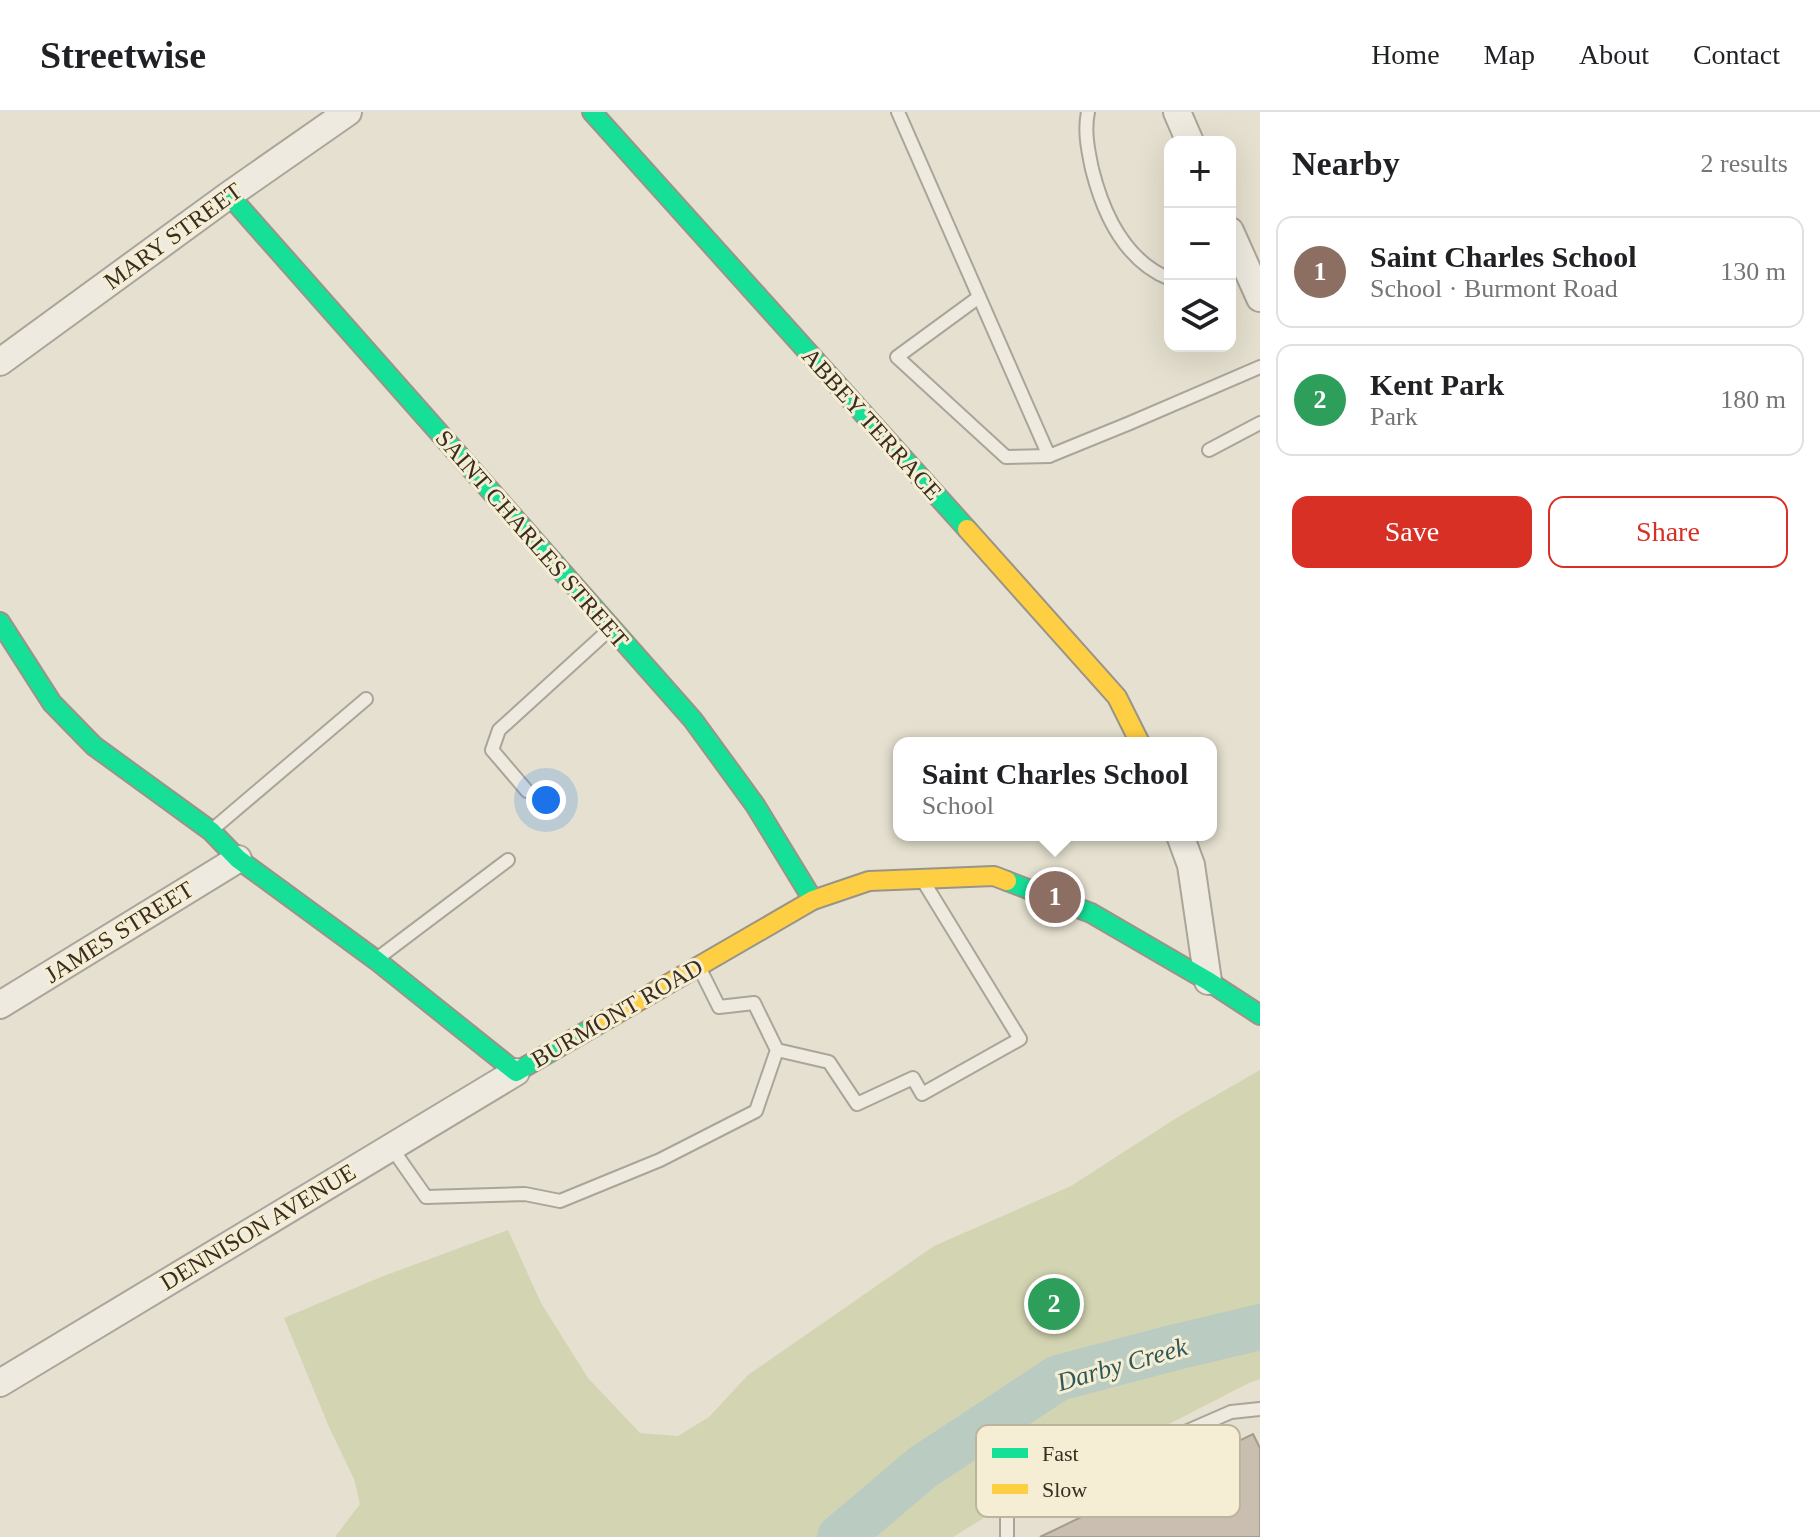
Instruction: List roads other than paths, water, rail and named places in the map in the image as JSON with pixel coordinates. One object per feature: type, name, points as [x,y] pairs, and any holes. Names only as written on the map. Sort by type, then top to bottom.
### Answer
[{"type":"street","name":"MARY STREET","points":[[0,362],[348,112]]},
{"type":"street","name":"ABBEY TERRACE","points":[[592,112],[1117,697],[1137,737]]},
{"type":"street","points":[[1177,112],[1187,136]]},
{"type":"street","name":"SAINT CHARLES STREET","points":[[229,195],[693,720],[755,805],[813,900]]},
{"type":"street","points":[[1236,250],[1244,275],[1260,298]]},
{"type":"street","name":"BURMONT ROAD","points":[[0,622],[52,703],[94,746],[211,831],[238,859],[376,960],[516,1072],[813,900],[869,881],[994,876],[1091,913],[1260,1015]]},
{"type":"street","points":[[1182,841],[1191,865],[1208,981]]},
{"type":"street","name":"JAMES STREET","points":[[0,1005],[238,859]]},
{"type":"street","name":"DENNISON AVENUE","points":[[0,1383],[516,1072]]},
{"type":"lane","points":[[898,112],[1049,456]]},
{"type":"lane","points":[[1088,112],[1089,155],[1109,218],[1138,257],[1164,276]]},
{"type":"lane","points":[[979,297],[897,357],[1006,457],[1049,456],[1260,367]]},
{"type":"lane","points":[[1209,450],[1260,423]]},
{"type":"lane","points":[[527,791],[492,750],[499,730],[611,628]]},
{"type":"lane","points":[[211,831],[366,699]]},
{"type":"lane","points":[[376,960],[508,860]]},
{"type":"lane","points":[[777,1050],[829,1062],[857,1104],[913,1078],[922,1094],[1020,1039],[922,878]]},
{"type":"lane","points":[[391,1147],[426,1197],[525,1194],[560,1201],[660,1160],[756,1111],[777,1050],[754,1003],[719,1007],[699,966]]},
{"type":"lane","points":[[1201,1425],[1231,1412],[1260,1409]]},
{"type":"waterway","name":"Darby Creek","points":[[987,1425],[1058,1378],[1260,1327]]},
{"type":"waterway","name":"Darby Creek","points":[[840,1537],[923,1467],[976,1432]]},
{"type":"place","name":"Saint Charles School","points":[[1055,897]]},
{"type":"place","name":"Kent Park","points":[[1054,1304]]}]
